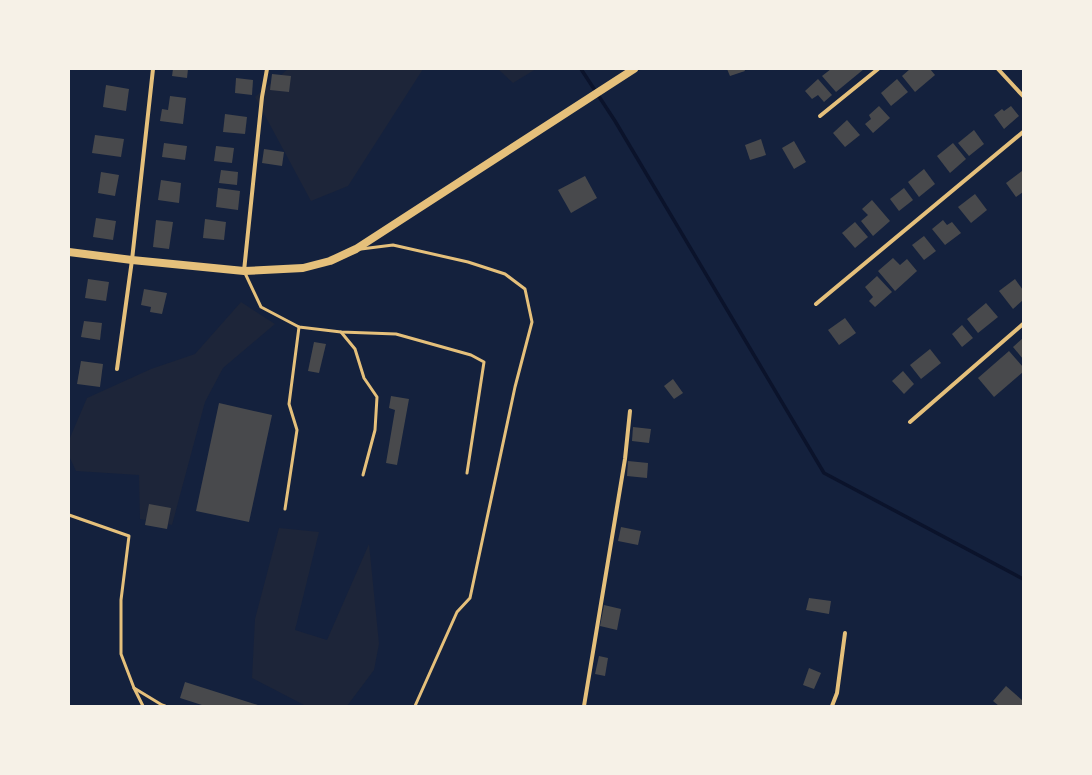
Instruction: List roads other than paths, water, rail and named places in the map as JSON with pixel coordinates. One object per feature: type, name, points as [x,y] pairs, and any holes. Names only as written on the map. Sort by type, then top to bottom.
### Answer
[{"type":"main road","points":[[69,252],[244,271],[303,268],[330,261],[356,249],[634,69]]},
{"type":"street","points":[[118,369],[132,260],[153,69]]},
{"type":"street","points":[[244,271],[267,69]]},
{"type":"street","points":[[820,116],[878,69]]},
{"type":"street","points":[[998,69],[1023,96]]},
{"type":"street","points":[[816,304],[1023,132]]},
{"type":"street","points":[[910,422],[1023,324]]},
{"type":"street","points":[[584,706],[625,459],[630,411]]},
{"type":"street","points":[[832,706],[837,693],[845,632]]},
{"type":"lane","points":[[356,249],[393,245],[468,262],[505,274],[525,289],[532,322],[515,387],[470,598],[457,612],[415,706]]},
{"type":"lane","points":[[244,271],[261,307],[299,327],[341,332],[396,334],[471,355],[484,362],[467,473]]},
{"type":"lane","points":[[285,509],[297,430],[289,404],[299,327]]},
{"type":"lane","points":[[341,332],[355,350],[364,378],[377,397],[375,430],[363,475]]},
{"type":"lane","points":[[69,515],[129,536],[121,600],[121,654],[134,688],[143,706]]},
{"type":"lane","points":[[134,688],[166,706]]},
{"type":"waterway","points":[[581,69],[615,121],[824,473],[1023,579]]}]
